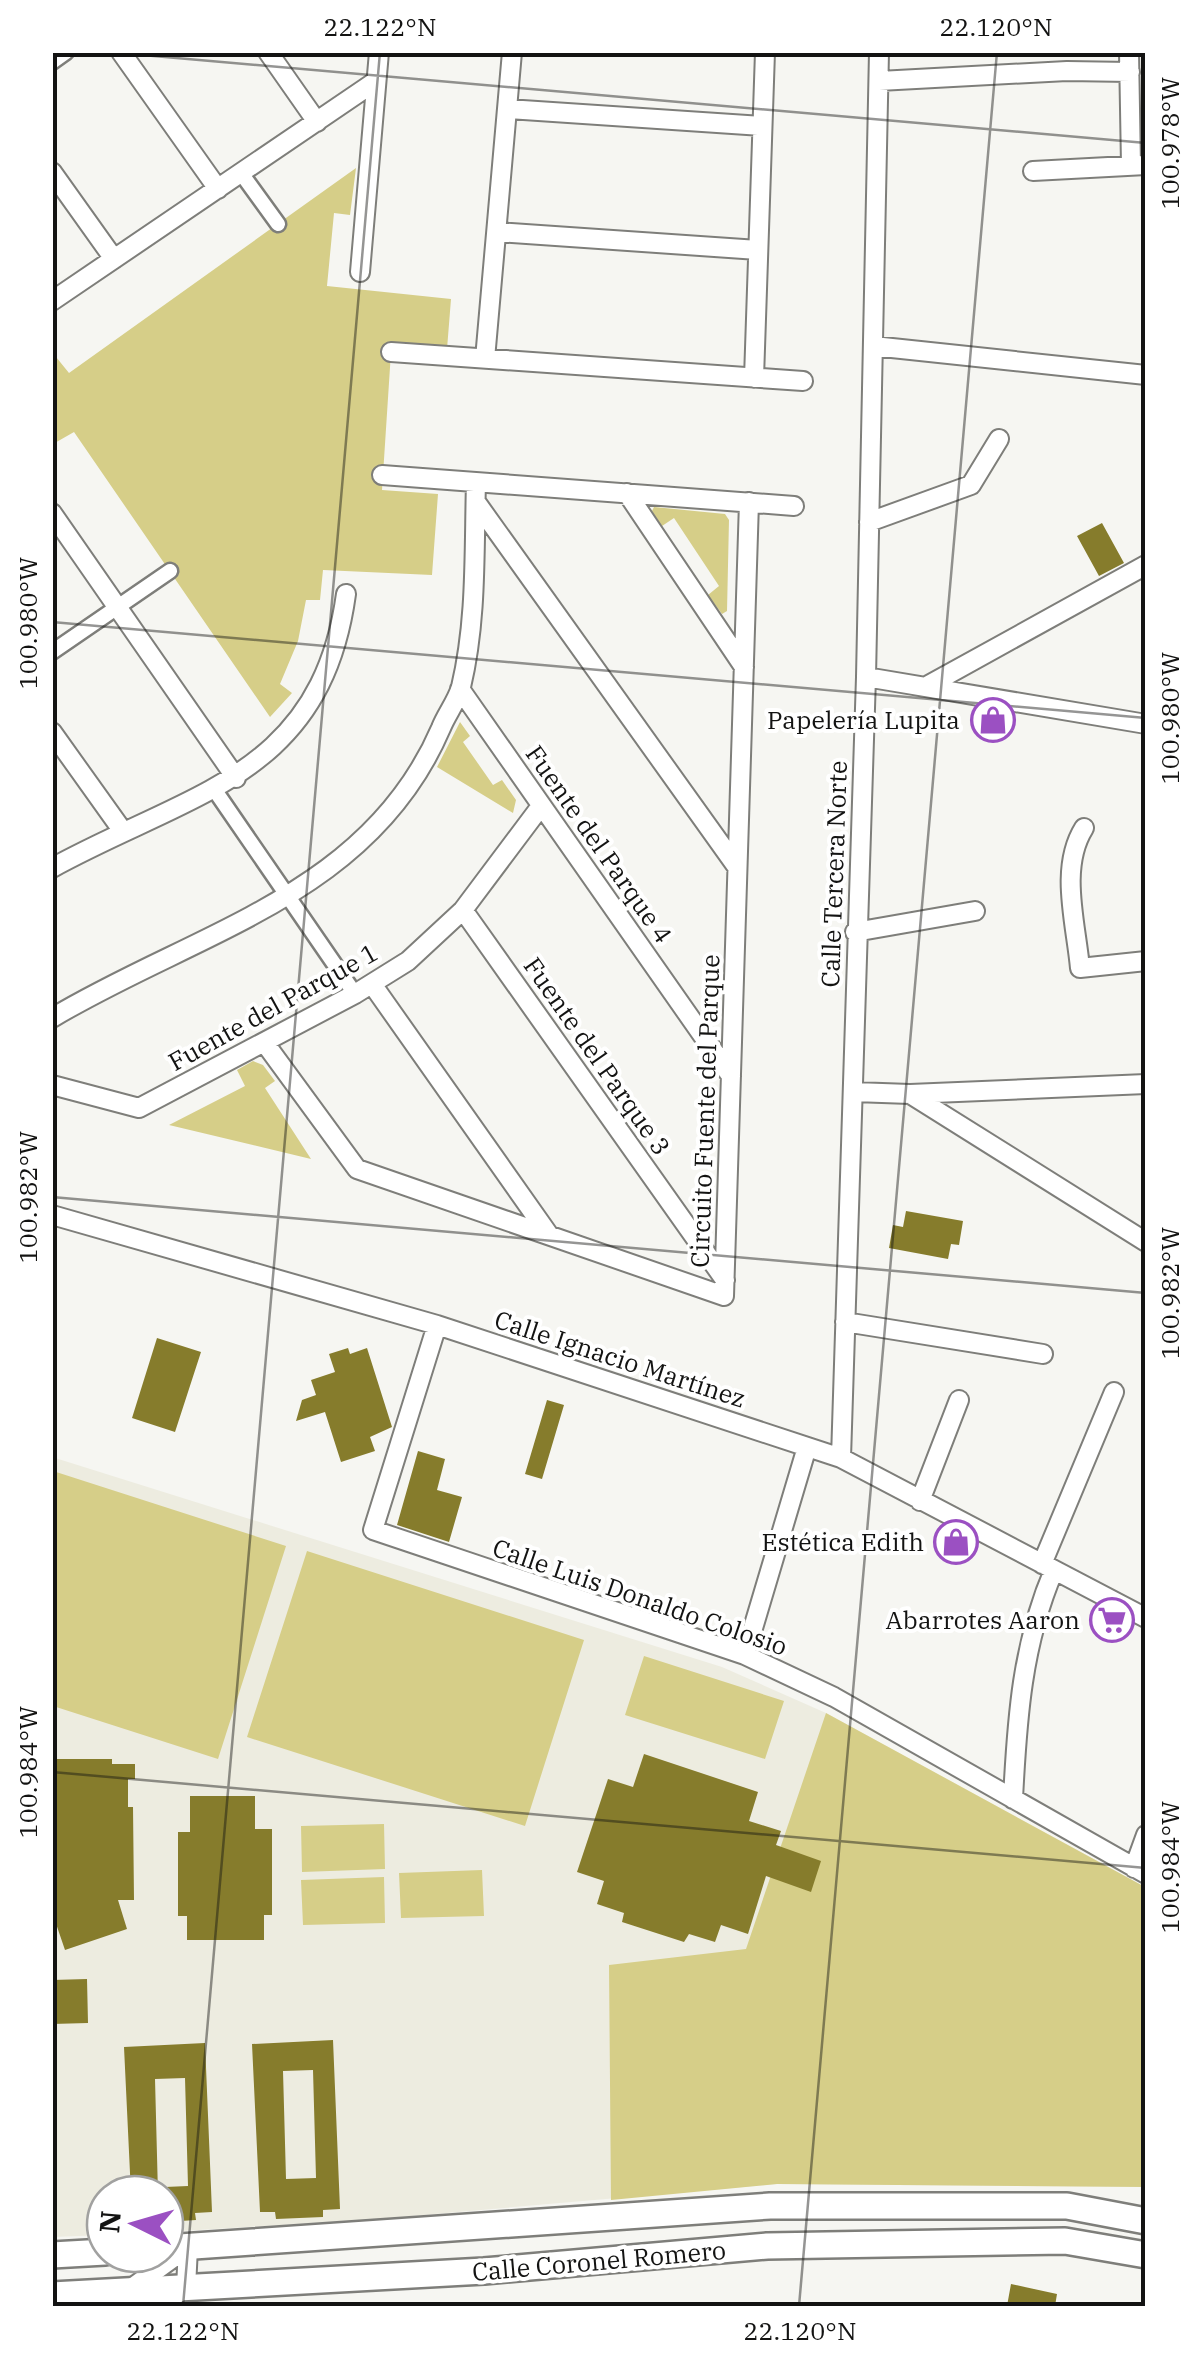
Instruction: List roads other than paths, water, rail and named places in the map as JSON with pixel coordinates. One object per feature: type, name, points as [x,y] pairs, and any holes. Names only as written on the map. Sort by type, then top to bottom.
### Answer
[{"type":"main road","name":"Calle Coronel Romero","points":[[185,2247],[770,2206],[1067,2206],[1146,2220]]},
{"type":"main road","name":"Calle Coronel Romero","points":[[52,2295],[484,2271],[767,2246],[1065,2241],[1146,2255]]},
{"type":"main road","points":[[52,2255],[85,2253]]},
{"type":"street","points":[[52,62],[66,52]]},
{"type":"street","points":[[121,52],[218,188]]},
{"type":"street","points":[[268,52],[317,122]]},
{"type":"street","points":[[360,272],[379,52]]},
{"type":"street","points":[[485,359],[512,52]]},
{"type":"street","points":[[754,378],[765,52]]},
{"type":"street","name":"Calle Tercera Norte","points":[[841,1458],[854,1092],[854,932],[866,677],[879,52]]},
{"type":"street","points":[[1034,171],[1138,165],[1129,52]]},
{"type":"street","points":[[878,80],[1066,71],[1130,72]]},
{"type":"street","points":[[52,301],[376,82]]},
{"type":"street","points":[[508,109],[762,126]]},
{"type":"street","points":[[52,172],[114,259]]},
{"type":"street","points":[[241,173],[278,224]]},
{"type":"street","points":[[497,232],[758,250]]},
{"type":"street","points":[[873,346],[1146,375]]},
{"type":"street","points":[[391,352],[803,381]]},
{"type":"street","points":[[870,522],[970,485],[998,439]]},
{"type":"street","points":[[382,475],[794,506]]},
{"type":"street","points":[[52,1018],[141,967],[288,898],[353,850],[390,812],[432,748],[460,690],[474,615],[476,482]]},
{"type":"street","points":[[626,493],[744,668]]},
{"type":"street","points":[[476,502],[738,868]]},
{"type":"street","name":"Circuito Fuente del Parque","points":[[264,1042],[357,1169],[724,1296],[750,502]]},
{"type":"street","points":[[52,513],[236,778]]},
{"type":"street","points":[[927,686],[1146,564]]},
{"type":"street","points":[[52,652],[170,571]]},
{"type":"street","points":[[52,868],[122,830],[214,790],[272,751],[318,692],[336,643],[346,594]]},
{"type":"street","points":[[866,677],[1146,724]]},
{"type":"street","name":"Fuente del Parque 4","points":[[460,690],[731,1076]]},
{"type":"street","points":[[52,732],[122,830]]},
{"type":"street","points":[[214,790],[355,994]]},
{"type":"street","name":"Fuente del Parque 1","points":[[52,1085],[139,1108],[355,994],[408,961],[463,910],[541,806]]},
{"type":"street","points":[[1084,828],[1073,845],[1070,866],[1080,968],[1146,961]]},
{"type":"street","name":"Fuente del Parque 3","points":[[463,910],[725,1280]]},
{"type":"street","points":[[854,932],[975,912]]},
{"type":"street","points":[[372,984],[549,1236]]},
{"type":"street","points":[[854,1092],[910,1094],[1146,1084]]},
{"type":"street","points":[[910,1094],[1146,1242]]},
{"type":"street","name":"Calle Ignacio Martínez","points":[[52,1214],[437,1325],[841,1458],[1146,1618]]},
{"type":"street","points":[[845,1322],[1043,1354]]},
{"type":"street","name":"Calle Luis Donaldo Colosio","points":[[437,1325],[373,1530],[745,1655],[834,1697],[1140,1871]]},
{"type":"street","points":[[1013,1799],[1019,1697],[1034,1616],[1048,1567],[1114,1392]]},
{"type":"street","points":[[920,1501],[959,1400]]},
{"type":"street","points":[[745,1655],[806,1446]]},
{"type":"street","points":[[1140,1871],[1146,1835]]},
{"type":"street","points":[[107,2306],[148,2274]]},
{"type":"street","points":[[159,2306],[186,2288],[182,2274]]},
{"type":"place","name":"Papelería Lupita","points":[[993,720]]},
{"type":"place","name":"Estética Edith","points":[[956,1542]]},
{"type":"place","name":"Abarrotes Aaron","points":[[1112,1620]]}]
